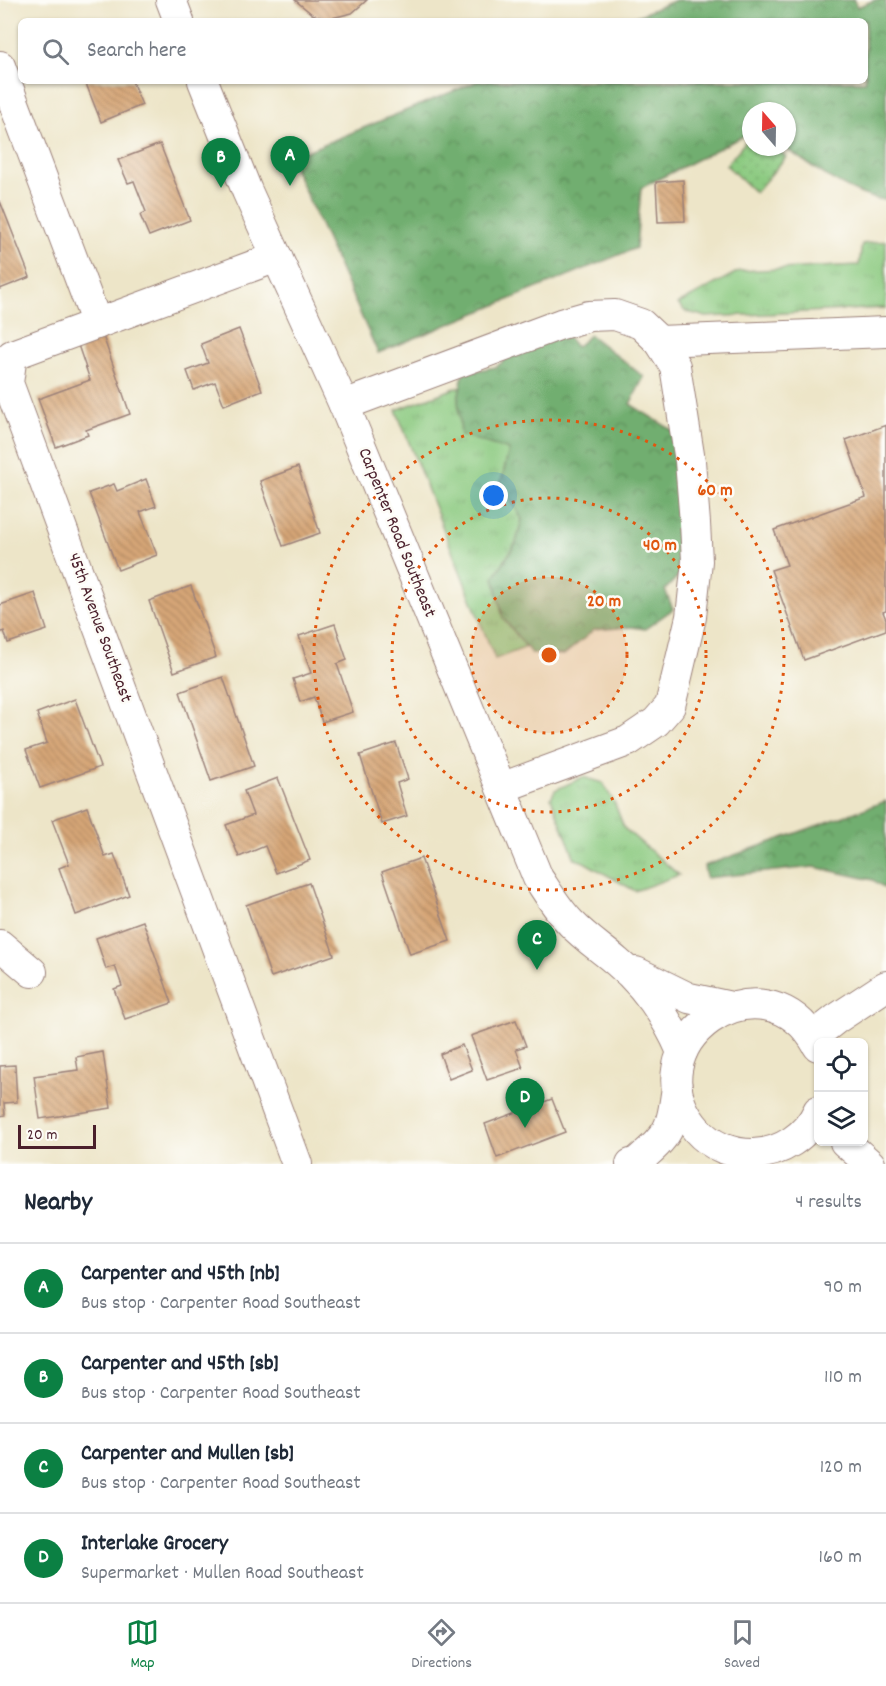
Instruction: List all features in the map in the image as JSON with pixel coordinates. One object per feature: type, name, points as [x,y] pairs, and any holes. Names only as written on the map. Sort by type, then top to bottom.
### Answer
[{"type":"street","points":[[171,0],[178,18]]},
{"type":"street","points":[[0,66],[97,324]]},
{"type":"street","name":"Carpenter Road Southeast","points":[[204,84],[247,191],[344,405],[526,850],[544,886],[569,921],[644,987],[666,1019],[682,1052]]},
{"type":"street","name":"45th Avenue Southeast","points":[[277,258],[12,355],[8,383],[297,1164]]},
{"type":"street","points":[[344,405],[561,324],[589,316],[615,315],[641,324],[659,341],[675,366],[690,461],[697,561],[691,617],[670,706],[656,722],[628,741],[501,788]]},
{"type":"street","points":[[659,341],[886,332]]},
{"type":"street","points":[[0,945],[32,972]]},
{"type":"street","name":"Carpenter Road Southeast","points":[[619,963],[689,998],[731,1008]]},
{"type":"street","points":[[820,1038],[836,1020],[886,986]]},
{"type":"street","points":[[631,1164],[637,1162],[665,1136],[672,1122],[682,1052],[691,1036],[718,1012],[758,1005],[783,1012],[795,1018],[814,1040]]},
{"type":"street","points":[[677,1087],[680,1100],[691,1123],[710,1141],[733,1152],[745,1154],[768,1152],[786,1145],[802,1134],[814,1120]]},
{"type":"street","points":[[850,1146],[870,1164]]},
{"type":"street","points":[[700,1164],[733,1152]]},
{"type":"street","points":[[768,1152],[798,1164]]},
{"type":"green space","points":[[676,0],[854,0],[857,7],[875,0],[886,0],[886,200],[847,188],[796,155],[796,102],[742,102],[742,137],[641,188],[636,248],[378,353],[290,158],[471,84],[868,84],[868,18],[632,18]]},
{"type":"green space","points":[[742,146],[742,156],[786,157],[755,193],[726,165]]},
{"type":"green space","points":[[886,241],[886,308],[706,317],[685,311],[678,304],[739,271],[859,265],[862,244]]},
{"type":"green space","points":[[561,329],[576,347],[590,335],[644,377],[630,404],[672,430],[693,498],[677,529],[682,572],[665,590],[673,609],[645,629],[632,627],[594,630],[564,655],[531,653],[503,618],[494,577],[516,543],[522,519],[501,483],[509,450],[461,435],[458,400],[463,373],[496,367],[510,356]]},
{"type":"green space","points":[[461,386],[458,400],[509,450],[501,483],[522,519],[516,543],[494,577],[503,618],[527,647],[495,659],[396,410]]},
{"type":"green space","points":[[583,777],[603,783],[615,804],[624,828],[679,875],[635,891],[575,859],[551,798],[555,790]]},
{"type":"green space","points":[[886,801],[886,889],[873,880],[814,867],[706,878],[704,866]]},
{"type":"building","points":[[295,0],[367,0],[352,13],[322,18],[312,14]]},
{"type":"building","points":[[86,84],[133,84],[142,105],[101,122]]},
{"type":"building","points":[[160,144],[190,220],[149,236],[140,215],[146,212],[134,181],[128,183],[118,160]]},
{"type":"building","points":[[683,180],[685,221],[658,222],[656,182]]},
{"type":"building","points":[[0,201],[30,277],[0,289]]},
{"type":"building","points":[[239,329],[262,390],[224,405],[215,382],[194,390],[187,371],[208,363],[201,344]]},
{"type":"building","points":[[102,333],[130,414],[86,430],[88,435],[56,447],[38,399],[90,380],[77,342]]},
{"type":"building","points":[[886,425],[886,611],[883,612],[886,619],[886,630],[804,660],[771,570],[787,565],[774,530],[866,497],[846,440]]},
{"type":"building","points":[[298,467],[320,533],[283,546],[260,481]]},
{"type":"building","points":[[146,479],[156,506],[140,512],[157,555],[118,570],[89,493],[114,484],[117,491]]},
{"type":"building","points":[[191,586],[216,657],[174,672],[149,601]]},
{"type":"building","points":[[35,593],[47,630],[8,643],[4,631],[0,633],[0,605]]},
{"type":"building","points":[[335,624],[347,660],[337,664],[353,712],[322,722],[314,697],[300,702],[293,679],[311,673],[299,636]]},
{"type":"building","points":[[223,677],[254,766],[211,781],[180,692]]},
{"type":"building","points":[[75,699],[100,767],[40,788],[26,750],[47,743],[37,713]]},
{"type":"building","points":[[396,743],[408,779],[397,783],[407,816],[382,824],[360,755]]},
{"type":"building","points":[[278,778],[310,860],[276,873],[265,846],[239,857],[226,825],[253,815],[244,791]]},
{"type":"building","points":[[87,807],[105,857],[114,854],[129,895],[76,915],[59,868],[69,864],[52,820]]},
{"type":"building","points":[[421,858],[450,941],[410,954],[382,872]]},
{"type":"building","points":[[309,883],[334,955],[271,977],[246,905]]},
{"type":"building","points":[[143,921],[172,1003],[125,1019],[114,989],[122,986],[115,966],[106,969],[96,938]]},
{"type":"building","points":[[516,1020],[526,1046],[516,1049],[523,1068],[487,1080],[471,1036]]},
{"type":"building","points":[[462,1045],[472,1070],[449,1079],[440,1054]]},
{"type":"building","points":[[103,1052],[111,1108],[40,1119],[34,1076],[78,1070],[76,1057]]},
{"type":"building","points":[[15,1065],[17,1102],[4,1103],[5,1115],[0,1116],[0,1066]]},
{"type":"building","points":[[552,1099],[565,1132],[497,1158],[485,1124]]},
{"type":"place","name":"Carpenter and 45th [nb]","points":[[290,186]]},
{"type":"place","name":"Carpenter and 45th [sb]","points":[[221,188]]},
{"type":"place","name":"Carpenter and Mullen [sb]","points":[[537,970]]},
{"type":"place","name":"Interlake Grocery","points":[[525,1128]]}]
